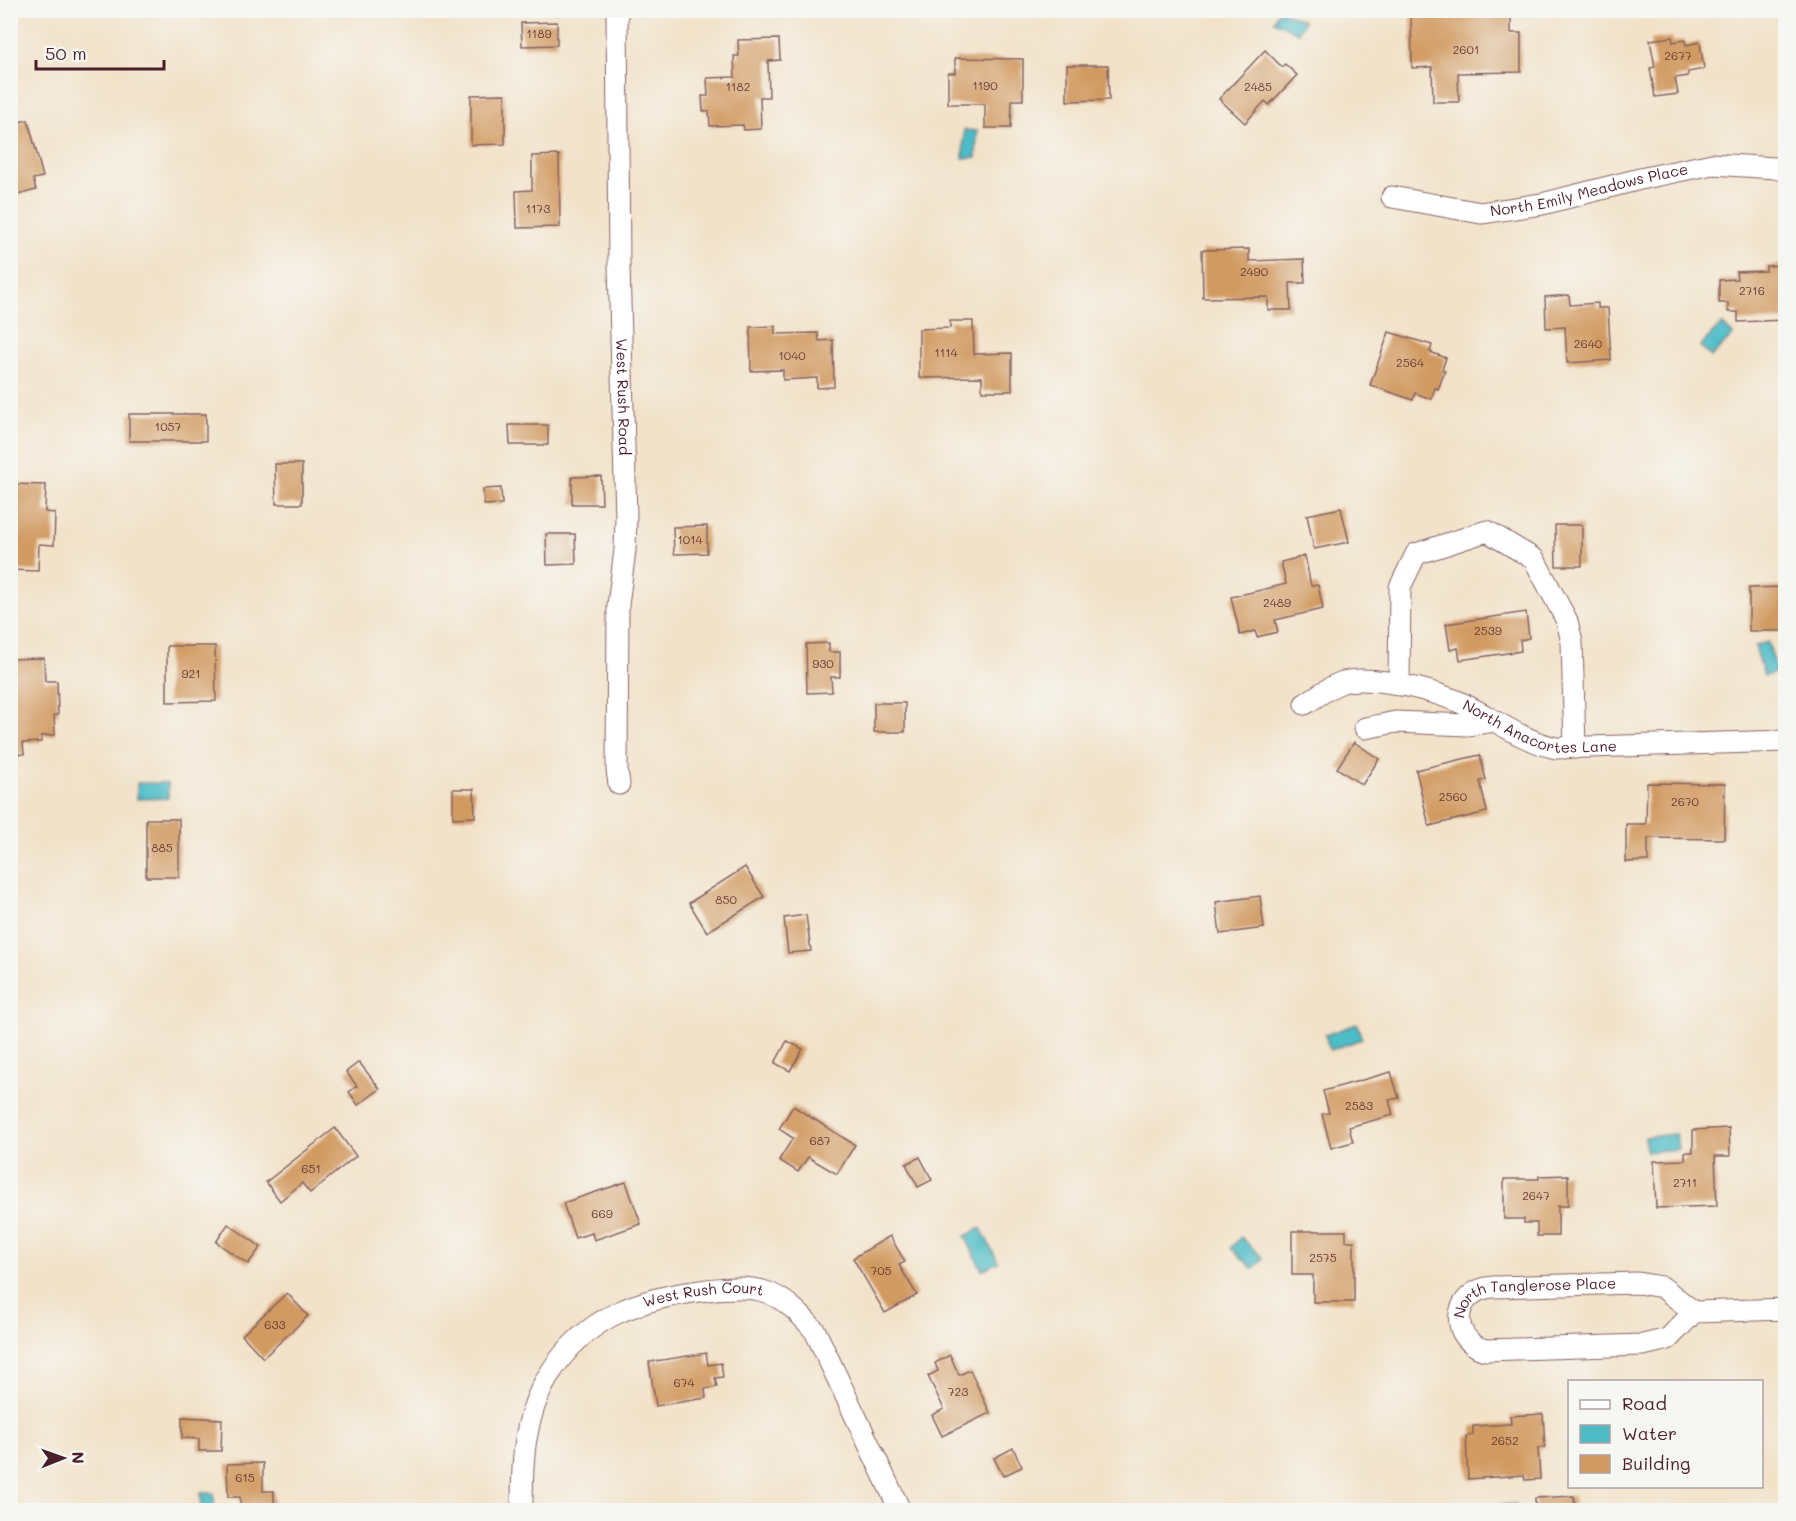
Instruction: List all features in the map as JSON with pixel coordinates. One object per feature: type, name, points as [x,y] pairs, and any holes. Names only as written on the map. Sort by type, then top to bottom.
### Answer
[{"type":"street","name":"West Rush Road","points":[[617,10],[619,266],[626,517],[625,550],[618,605],[617,770],[619,784]]},
{"type":"street","name":"North Emily Meadows Place","points":[[1392,197],[1481,213],[1542,204],[1640,179],[1712,164],[1775,168],[1785,171]]},
{"type":"street","points":[[1399,685],[1400,587],[1416,554],[1487,531],[1534,559],[1567,621],[1572,642],[1575,748]]},
{"type":"street","name":"North Anacortes Lane","points":[[1305,704],[1341,683],[1377,681],[1457,701],[1538,744],[1556,748],[1785,741]]},
{"type":"street","points":[[1365,728],[1396,722],[1467,724],[1495,721]]},
{"type":"street","name":"North Tanglerose Place","points":[[1638,1283],[1662,1287],[1694,1312],[1668,1339],[1643,1346],[1485,1350],[1478,1348],[1466,1338],[1460,1322],[1460,1312],[1468,1298],[1475,1291],[1493,1287],[1638,1283]]},
{"type":"street","name":"West Rush Court","points":[[522,1510],[522,1464],[529,1419],[550,1374],[570,1347],[597,1324],[616,1312],[644,1301],[674,1294],[728,1288],[765,1292],[797,1310],[815,1331],[900,1510]]},
{"type":"street","points":[[1694,1312],[1785,1309]]},
{"type":"water","points":[[1279,10],[1304,21],[1298,33],[1274,21]]},
{"type":"water","points":[[964,130],[977,131],[976,158],[963,158]]},
{"type":"water","points":[[1722,324],[1733,335],[1711,357],[1700,346]]},
{"type":"water","points":[[1768,642],[1777,672],[1764,676],[1755,646]]},
{"type":"water","points":[[137,783],[168,783],[168,798],[137,799]]},
{"type":"water","points":[[1357,1024],[1362,1039],[1330,1050],[1325,1035]]},
{"type":"water","points":[[1676,1134],[1678,1149],[1646,1152],[1645,1137]]},
{"type":"water","points":[[981,1228],[998,1262],[982,1270],[965,1236]]},
{"type":"water","points":[[1241,1237],[1263,1258],[1253,1269],[1231,1248]]},
{"type":"water","points":[[201,1493],[214,1493],[214,1510],[201,1510]]},
{"type":"water","points":[[1516,1504],[1516,1510],[1477,1510],[1477,1507]]},
{"type":"building","points":[[1411,10],[1438,10],[1438,17],[1511,15],[1511,33],[1521,33],[1521,72],[1458,73],[1459,102],[1433,102],[1432,67],[1412,68]]},
{"type":"building","points":[[557,22],[557,45],[522,46],[521,23]]},
{"type":"building","points":[[1672,37],[1673,42],[1685,40],[1686,45],[1700,42],[1704,69],[1688,72],[1688,76],[1675,78],[1678,94],[1655,97],[1650,68],[1655,67],[1650,40]]},
{"type":"building","points":[[779,39],[780,60],[768,61],[769,97],[760,97],[761,129],[744,130],[743,125],[710,126],[709,111],[703,111],[702,96],[708,96],[707,78],[735,77],[734,56],[739,56],[738,40]]},
{"type":"building","points":[[1265,50],[1282,67],[1285,64],[1297,75],[1269,105],[1265,101],[1245,123],[1219,99]]},
{"type":"building","points":[[955,58],[1023,59],[1023,100],[1012,100],[1011,128],[985,128],[985,104],[948,104],[948,73],[955,73]]},
{"type":"building","points":[[1067,65],[1108,65],[1109,100],[1067,101]]},
{"type":"building","points":[[505,94],[505,144],[471,145],[471,95]]},
{"type":"building","points":[[28,120],[43,177],[33,179],[36,190],[10,197],[10,124]]},
{"type":"building","points":[[559,155],[560,227],[517,228],[516,191],[532,190],[532,156]]},
{"type":"building","points":[[1249,249],[1249,261],[1304,259],[1305,283],[1290,283],[1291,310],[1268,310],[1268,297],[1203,298],[1202,250]]},
{"type":"building","points":[[1785,265],[1785,320],[1738,322],[1738,312],[1728,312],[1728,303],[1719,303],[1719,280],[1737,279],[1736,272],[1766,271],[1766,266]]},
{"type":"building","points":[[1569,295],[1570,305],[1598,303],[1598,308],[1608,308],[1611,360],[1567,363],[1565,327],[1546,328],[1545,297]]},
{"type":"building","points":[[950,321],[973,321],[974,354],[1012,353],[1012,391],[982,391],[982,377],[919,378],[919,329],[950,328]]},
{"type":"building","points":[[775,326],[775,334],[818,333],[819,341],[833,340],[834,387],[817,388],[817,378],[783,380],[783,370],[751,371],[750,327]]},
{"type":"building","points":[[1389,332],[1432,345],[1430,352],[1446,358],[1442,370],[1445,371],[1431,399],[1415,393],[1413,400],[1370,385]]},
{"type":"building","points":[[129,414],[206,414],[206,441],[129,441]]},
{"type":"building","points":[[509,425],[548,425],[548,445],[510,445]]},
{"type":"building","points":[[275,464],[302,464],[302,504],[276,504]]},
{"type":"building","points":[[601,476],[602,504],[572,504],[572,477]]},
{"type":"building","points":[[10,484],[46,485],[45,512],[55,513],[54,545],[39,544],[38,571],[10,570]]},
{"type":"building","points":[[501,488],[502,504],[484,505],[483,489]]},
{"type":"building","points":[[1341,508],[1349,542],[1314,549],[1307,515]]},
{"type":"building","points":[[1555,525],[1582,525],[1582,566],[1556,566]]},
{"type":"building","points":[[707,526],[707,553],[674,554],[673,527]]},
{"type":"building","points":[[546,534],[575,534],[576,564],[547,565]]},
{"type":"building","points":[[1305,556],[1311,586],[1318,585],[1323,609],[1275,620],[1278,632],[1257,637],[1255,631],[1240,635],[1231,597],[1286,584],[1281,562]]},
{"type":"building","points":[[1785,587],[1785,631],[1749,631],[1749,588]]},
{"type":"building","points":[[1526,612],[1529,638],[1520,640],[1521,651],[1460,660],[1458,648],[1450,650],[1446,624]]},
{"type":"building","points":[[829,643],[829,652],[840,652],[840,677],[831,677],[832,692],[807,693],[806,644]]},
{"type":"building","points":[[167,646],[215,646],[216,701],[167,702]]},
{"type":"building","points":[[44,658],[45,681],[57,681],[58,715],[54,715],[55,735],[41,736],[41,742],[23,743],[24,754],[10,755],[10,659]]},
{"type":"building","points":[[874,703],[905,703],[905,732],[874,732]]},
{"type":"building","points":[[1354,742],[1379,759],[1362,785],[1337,768]]},
{"type":"building","points":[[1480,755],[1486,780],[1480,781],[1487,812],[1429,826],[1416,770]]},
{"type":"building","points":[[1647,783],[1725,784],[1724,839],[1648,838],[1648,861],[1626,862],[1626,824],[1646,824]]},
{"type":"building","points":[[453,789],[474,789],[475,817],[453,818]]},
{"type":"building","points":[[146,819],[179,819],[179,877],[146,877]]},
{"type":"building","points":[[745,867],[764,897],[707,932],[689,903]]},
{"type":"building","points":[[1260,896],[1264,928],[1220,934],[1216,902]]},
{"type":"building","points":[[806,915],[811,951],[788,953],[784,918]]},
{"type":"building","points":[[787,1041],[803,1049],[790,1071],[775,1063]]},
{"type":"building","points":[[359,1062],[380,1089],[358,1105],[349,1092],[357,1086],[346,1072]]},
{"type":"building","points":[[1391,1072],[1399,1098],[1389,1100],[1393,1115],[1349,1127],[1353,1142],[1331,1148],[1322,1114],[1329,1113],[1323,1091]]},
{"type":"building","points":[[793,1106],[855,1145],[837,1174],[808,1157],[798,1172],[779,1160],[793,1138],[779,1129]]},
{"type":"building","points":[[335,1128],[356,1156],[310,1193],[302,1183],[280,1201],[266,1182]]},
{"type":"building","points":[[1729,1128],[1730,1156],[1715,1156],[1717,1206],[1656,1208],[1654,1161],[1685,1160],[1685,1152],[1693,1152],[1693,1130]]},
{"type":"building","points":[[920,1157],[932,1180],[918,1187],[906,1164]]},
{"type":"building","points":[[1568,1175],[1568,1206],[1558,1206],[1558,1236],[1537,1236],[1537,1223],[1524,1223],[1524,1219],[1504,1219],[1504,1179],[1539,1179],[1539,1176]]},
{"type":"building","points":[[626,1182],[641,1224],[594,1240],[592,1233],[575,1238],[563,1203]]},
{"type":"building","points":[[228,1224],[261,1247],[248,1264],[216,1242]]},
{"type":"building","points":[[1292,1231],[1346,1231],[1346,1241],[1354,1241],[1354,1302],[1313,1302],[1313,1275],[1292,1275]]},
{"type":"building","points":[[890,1236],[905,1262],[899,1265],[917,1295],[885,1313],[853,1258]]},
{"type":"building","points":[[287,1293],[308,1316],[263,1358],[242,1335]]},
{"type":"building","points":[[706,1353],[708,1365],[721,1363],[723,1377],[715,1378],[717,1387],[705,1389],[706,1398],[656,1406],[649,1362]]},
{"type":"building","points":[[950,1355],[959,1375],[970,1370],[990,1413],[942,1436],[932,1415],[944,1409],[928,1376],[938,1371],[935,1363]]},
{"type":"building","points":[[1543,1414],[1545,1447],[1538,1448],[1540,1479],[1525,1480],[1524,1475],[1468,1479],[1466,1436],[1473,1435],[1473,1426],[1511,1424],[1510,1416]]},
{"type":"building","points":[[182,1417],[222,1419],[221,1451],[199,1451],[199,1439],[182,1438]]},
{"type":"building","points":[[1013,1448],[1022,1467],[1003,1476],[994,1458]]},
{"type":"building","points":[[263,1463],[263,1491],[274,1491],[274,1510],[240,1510],[240,1497],[228,1497],[227,1464]]},
{"type":"building","points":[[1574,1496],[1575,1510],[1535,1510],[1535,1498]]}]
